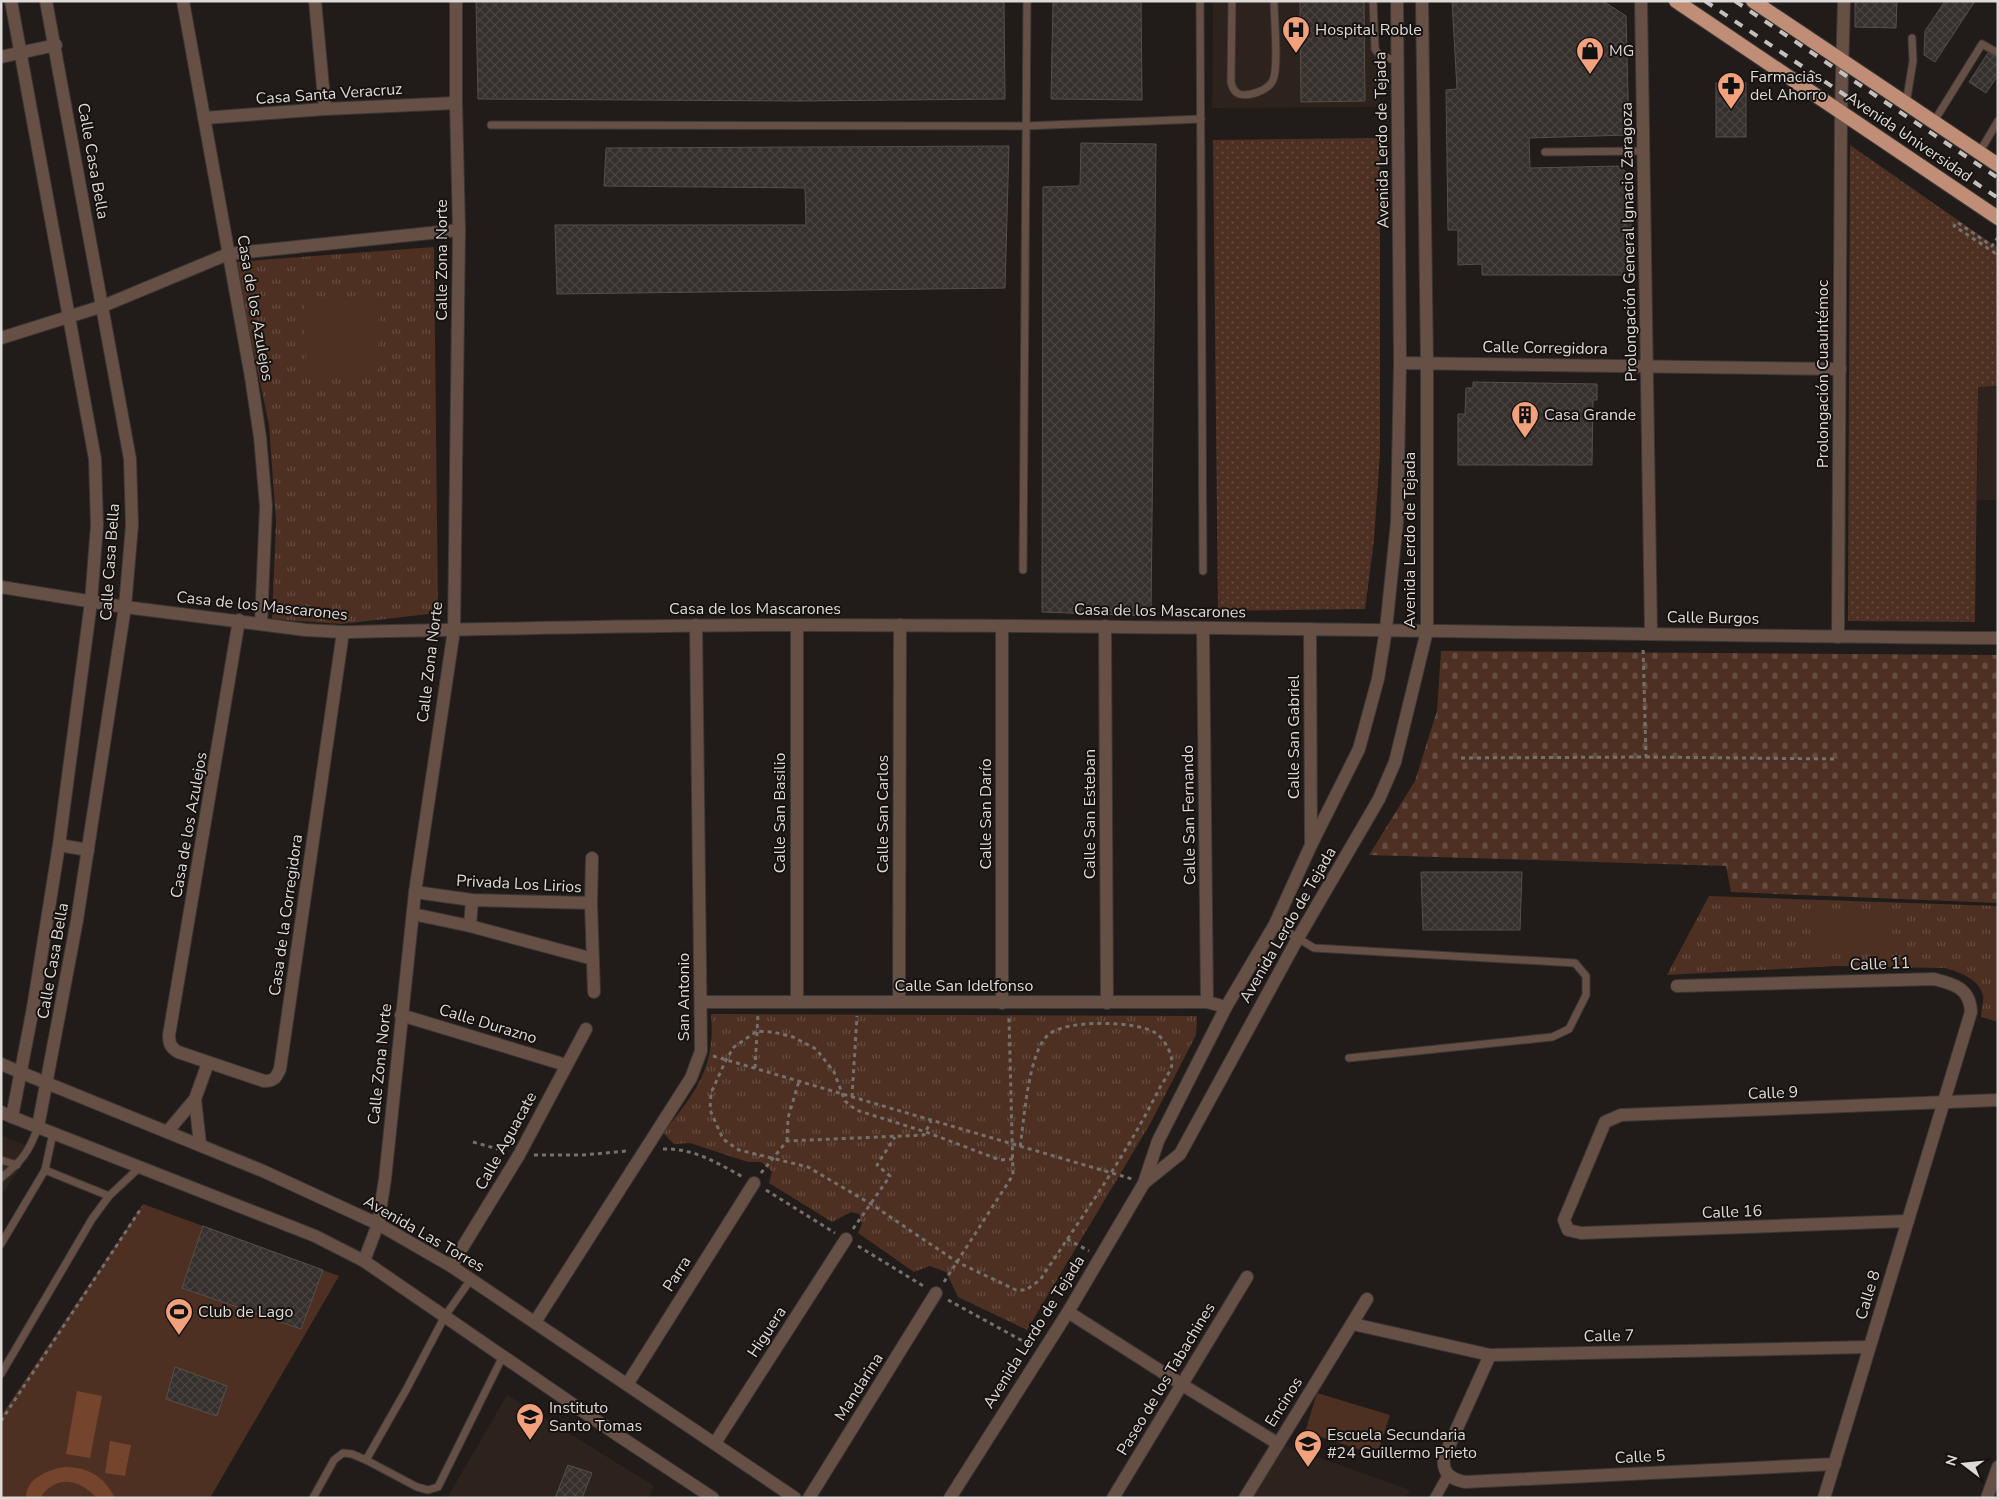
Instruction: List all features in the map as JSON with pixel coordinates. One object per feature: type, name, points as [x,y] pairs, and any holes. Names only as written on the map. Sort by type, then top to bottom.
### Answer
[{"type":"highway","name":"Avenida Universidad","points":[[1676,1],[1998,218]]},
{"type":"highway","name":"Avenida Universidad","points":[[1753,1],[1998,165]]},
{"type":"street","name":"Calle Casa Bella","points":[[7,1114],[22,1073],[59,845],[91,602],[97,525],[95,460],[11,1]]},
{"type":"street","name":"Calle Casa Bella","points":[[38,1127],[78,920],[125,606],[132,525],[130,459],[56,45],[46,1]]},
{"type":"street","name":"Casa de los Azulejos","points":[[183,1],[251,377],[260,437],[266,506],[261,623]]},
{"type":"street","points":[[315,1],[325,109]]},
{"type":"street","name":"Calle Zona Norte","points":[[364,1261],[378,1224],[385,1178],[415,892],[454,630],[459,230],[456,1]]},
{"type":"street","name":"Avenida Lerdo de Tejada","points":[[950,1498],[1068,1312],[1144,1183],[1158,1141],[1226,1007],[1275,924],[1311,845],[1359,749],[1378,679],[1386,629],[1398,522],[1400,363],[1397,1]]},
{"type":"street","name":"Avenida Lerdo de Tejada","points":[[1144,1183],[1180,1154],[1298,938],[1379,799],[1394,762],[1427,630],[1427,363],[1422,1]]},
{"type":"street","name":"Prolongación General Ignacio Zaragoza","points":[[1641,1],[1647,366],[1647,633]]},
{"type":"street","name":"Prolongación Cuauhtémoc","points":[[1838,637],[1840,111],[1844,1]]},
{"type":"street","points":[[1,57],[56,45]]},
{"type":"street","name":"Casa Santa Veracruz","points":[[204,118],[325,109],[456,103]]},
{"type":"street","points":[[1980,154],[1998,154]]},
{"type":"street","points":[[1,338],[103,306],[228,254],[459,230]]},
{"type":"street","name":"Calle Corregidora","points":[[1400,363],[1840,369]]},
{"type":"street","name":"Casa de los Mascarones","points":[[1,586],[91,602],[306,630],[343,632],[696,625],[1105,626],[1427,630]]},
{"type":"street","name":"Casa de los Azulejos","points":[[169,1035],[239,620]]},
{"type":"street","name":"San Antonio","points":[[535,1322],[691,1078],[701,1051],[696,625]]},
{"type":"street","name":"Calle San Basilio","points":[[796,1002],[797,625]]},
{"type":"street","name":"Calle San Carlos","points":[[899,1002],[900,625]]},
{"type":"street","name":"Calle San Darío","points":[[1002,626],[1002,1003]]},
{"type":"street","name":"Calle San Esteban","points":[[1105,626],[1107,1003]]},
{"type":"street","name":"Calle San Fernando","points":[[1203,628],[1207,1002]]},
{"type":"street","name":"Calle San Gabriel","points":[[1310,629],[1311,845]]},
{"type":"street","name":"Calle Burgos","points":[[1427,630],[1998,638]]},
{"type":"street","name":"Casa de la Corregidora","points":[[169,1035],[172,1048],[208,1064],[264,1081],[272,1081],[277,1077],[280,1069],[343,632]]},
{"type":"street","points":[[59,845],[88,850]]},
{"type":"street","points":[[592,858],[591,904],[594,992]]},
{"type":"street","name":"Privada Los Lirios","points":[[415,892],[472,900],[591,904]]},
{"type":"street","points":[[470,926],[472,900]]},
{"type":"street","points":[[413,914],[470,926],[593,959]]},
{"type":"street","name":"Calle 11","points":[[1677,986],[1934,979],[1949,982],[1964,991],[1971,1003],[1971,1012],[1944,1103]]},
{"type":"street","name":"Calle San Idelfonso","points":[[701,1002],[1207,1002],[1226,1007]]},
{"type":"street","name":"Calle Durazno","points":[[401,1015],[566,1065]]},
{"type":"street","name":"Calle Aguacate","points":[[451,1266],[519,1155],[586,1029]]},
{"type":"street","name":"Avenida Las Torres","points":[[1,1064],[263,1170],[378,1224],[471,1279],[628,1383],[795,1498]]},
{"type":"street","points":[[168,1131],[194,1099],[208,1064]]},
{"type":"street","points":[[194,1099],[200,1144]]},
{"type":"street","name":"Calle 9","points":[[1564,1220],[1605,1122],[1622,1115],[1998,1100]]},
{"type":"street","name":"Calle 8","points":[[1824,1498],[1944,1103]]},
{"type":"street","points":[[7,1114],[316,1236],[364,1261],[713,1498]]},
{"type":"street","name":"Parra","points":[[628,1383],[754,1183]]},
{"type":"street","name":"Calle 16","points":[[1564,1220],[1568,1230],[1581,1233],[1908,1222]]},
{"type":"street","name":"Higuera","points":[[715,1443],[846,1239]]},
{"type":"street","name":"Paseo de los Tabachines","points":[[1113,1498],[1247,1277]]},
{"type":"street","name":"Mandarina","points":[[809,1498],[936,1293]]},
{"type":"street","name":"Encinos","points":[[1245,1498],[1367,1299]]},
{"type":"street","points":[[1068,1312],[1277,1443]]},
{"type":"street","name":"Calle 7","points":[[1352,1324],[1490,1355],[1869,1347]]},
{"type":"street","points":[[1435,1498],[1448,1475],[1443,1465],[1444,1457],[1490,1355]]},
{"type":"street","name":"Calle 5","points":[[1448,1475],[1465,1482],[1835,1464]]},
{"type":"street","points":[[1991,1496],[1998,1467]]},
{"type":"lane","points":[[1023,570],[1026,1]]},
{"type":"lane","points":[[1200,1],[1203,571]]},
{"type":"lane","points":[[1232,1],[1231,82],[1238,94],[1247,95],[1261,91],[1270,85],[1274,79],[1274,1]]},
{"type":"lane","points":[[1374,1],[1375,49],[1379,55],[1397,61]]},
{"type":"lane","points":[[1906,105],[1913,61],[1912,38]]},
{"type":"lane","points":[[1934,123],[1982,44],[1998,53]]},
{"type":"lane","points":[[491,125],[1025,126],[1201,119]]},
{"type":"lane","points":[[1980,154],[1998,121]]},
{"type":"lane","points":[[1545,152],[1644,151]]},
{"type":"lane","points":[[1275,924],[1314,948],[1575,963],[1586,976],[1586,995],[1569,1029],[1552,1037],[1349,1058]]},
{"type":"lane","points":[[1,1178],[17,1165],[31,1146],[38,1127]]},
{"type":"lane","points":[[1,1244],[45,1170],[53,1133]]},
{"type":"lane","points":[[1,1160],[17,1165]]},
{"type":"lane","points":[[1,1374],[92,1219],[109,1196],[140,1167]]},
{"type":"lane","points":[[45,1170],[109,1196]]},
{"type":"lane","points":[[366,1460],[445,1316],[471,1279]]},
{"type":"lane","points":[[313,1498],[334,1460],[343,1453],[352,1454],[366,1460],[417,1487],[428,1490],[438,1487],[503,1356]]},
{"type":"path","points":[[1998,237],[1992,246],[1957,222],[1954,226],[1995,253],[1998,248]]},
{"type":"path","points":[[1646,757],[1647,633]]},
{"type":"path","points":[[1461,758],[1838,759]]},
{"type":"path","points":[[755,1068],[759,1002]]},
{"type":"path","points":[[852,1097],[857,1002]]},
{"type":"path","points":[[936,1293],[1013,1175],[1010,1019],[1002,1003]]},
{"type":"path","points":[[1012,1159],[1000,1160],[926,1132],[856,1110],[845,1101],[834,1072],[816,1049],[793,1037],[773,1032],[757,1031],[734,1047],[711,1093],[710,1110],[723,1139],[740,1150],[808,1167],[870,1204],[957,1262],[1016,1290],[1026,1290],[1040,1280],[1111,1174],[1172,1064],[1168,1046],[1156,1032],[1142,1027],[1107,1022],[1068,1026],[1048,1035],[1040,1048],[1030,1074],[1020,1148]]},
{"type":"path","points":[[701,1051],[1013,1146],[1144,1183]]},
{"type":"path","points":[[754,1183],[787,1141],[788,1118],[799,1081]]},
{"type":"path","points":[[787,1141],[924,1136],[931,1121]]},
{"type":"path","points":[[846,1239],[890,1176],[877,1165],[895,1137]]},
{"type":"path","points":[[472,1142],[519,1155],[583,1155],[646,1149]]},
{"type":"path","points":[[1,1421],[142,1207]]},
{"type":"path","points":[[1068,1239],[1100,1257]]},
{"type":"shaded area","name":"Hospital Roble","points":[[1213,1],[1377,1],[1380,107],[1212,108]]},
{"type":"shaded area","points":[[1978,386],[1998,387],[1998,500],[1977,500]]},
{"type":"shaded area","points":[[1,1135],[33,1148],[1,1196]]},
{"type":"shaded area","points":[[77,1391],[102,1396],[90,1458],[66,1454]]},
{"type":"shaded area","name":"Instituto Santo Tomas","points":[[507,1395],[654,1486],[649,1498],[447,1498]]},
{"type":"shaded area","points":[[110,1441],[131,1445],[125,1476],[105,1473]]},
{"type":"shaded area","name":"Escuela Secundaria #24 Guillermo Prieto","points":[[1283,1445],[1410,1490],[1406,1498],[1252,1498]]},
{"type":"shaded area","points":[[73,1467],[94,1474],[106,1484],[115,1498],[97,1498],[84,1487],[70,1482],[62,1482],[49,1488],[42,1495],[43,1498],[26,1498],[27,1491],[34,1480],[51,1470]]},
{"type":"green space","points":[[1380,138],[1380,453],[1374,540],[1365,609],[1218,611],[1213,140]]},
{"type":"green space","points":[[1850,145],[1998,248],[1998,386],[1978,387],[1975,622],[1848,621]]},
{"type":"green space","points":[[434,247],[438,613],[341,624],[272,619],[276,522],[269,425],[235,262]]},
{"type":"green space","points":[[379,297],[378,372],[307,376],[304,301]]},
{"type":"green space","points":[[1441,651],[1998,655],[1998,903],[1731,892],[1726,866],[1369,855],[1415,781],[1437,711]]},
{"type":"green space","points":[[1709,896],[1998,906],[1998,1022],[1981,1017],[1983,996],[1978,985],[1968,977],[1945,968],[1837,966],[1667,975]]},
{"type":"green space","points":[[1814,908],[1890,911],[1889,952],[1813,949]]},
{"type":"green space","points":[[711,1014],[1197,1016],[1196,1035],[1150,1124],[1027,1330],[958,1297],[946,1272],[930,1266],[914,1272],[858,1233],[862,1224],[859,1214],[851,1212],[832,1222],[769,1183],[772,1172],[760,1162],[748,1162],[690,1143],[674,1144],[663,1133],[685,1105],[701,1079],[710,1050],[712,1033]]},
{"type":"green space","name":"Club de Lago","points":[[143,1204],[339,1276],[210,1498],[1,1498],[1,1416]]},
{"type":"green space","points":[[1317,1393],[1390,1415],[1377,1455],[1305,1432]]},
{"type":"building","points":[[476,1],[1004,1],[1005,99],[799,101],[478,99]]},
{"type":"building","points":[[1053,1],[1141,1],[1142,100],[1051,99]]},
{"type":"building","points":[[1300,1],[1364,1],[1365,101],[1301,102]]},
{"type":"building","points":[[1452,1],[1603,1],[1626,16],[1629,135],[1529,138],[1530,168],[1620,166],[1630,177],[1632,275],[1482,275],[1482,264],[1458,265],[1458,230],[1448,230],[1446,90],[1457,89]]},
{"type":"building","points":[[1855,1],[1897,1],[1896,28],[1855,27]]},
{"type":"building","points":[[1945,1],[1975,1],[1935,62],[1924,55],[1925,31]]},
{"type":"building","points":[[1988,53],[1998,58],[1998,75],[1986,93],[1969,82]]},
{"type":"building","name":"Farmacias del Ahorro","points":[[1716,83],[1746,83],[1746,137],[1716,137]]},
{"type":"building","points":[[1081,143],[1156,144],[1151,616],[1042,612],[1043,187],[1080,186]]},
{"type":"building","points":[[1009,146],[1005,288],[557,294],[555,225],[806,225],[805,188],[604,186],[606,148]]},
{"type":"building","name":"Casa Grande","points":[[1473,382],[1597,384],[1597,400],[1593,400],[1592,465],[1458,465],[1458,414],[1465,414],[1466,388],[1473,388]]},
{"type":"building","points":[[1421,872],[1522,872],[1520,930],[1423,930]]},
{"type":"building","points":[[203,1226],[323,1270],[301,1329],[182,1288]]},
{"type":"building","points":[[175,1367],[227,1386],[217,1416],[166,1399]]},
{"type":"building","points":[[568,1465],[592,1473],[582,1498],[555,1498]]},
{"type":"railway","points":[[1705,1],[1998,198]]},
{"type":"railway","points":[[1735,1],[1998,178]]},
{"type":"place","name":"Hospital Roble","points":[[1296,54]]},
{"type":"place","name":"MG","points":[[1590,75]]},
{"type":"place","name":"Farmacias del Ahorro","points":[[1731,110]]},
{"type":"place","name":"Casa Grande","points":[[1525,439]]},
{"type":"place","name":"Club de Lago","points":[[179,1336]]},
{"type":"place","name":"Instituto Santo Tomas","points":[[530,1441]]},
{"type":"place","name":"Escuela Secundaria #24 Guillermo Prieto","points":[[1308,1468]]}]
